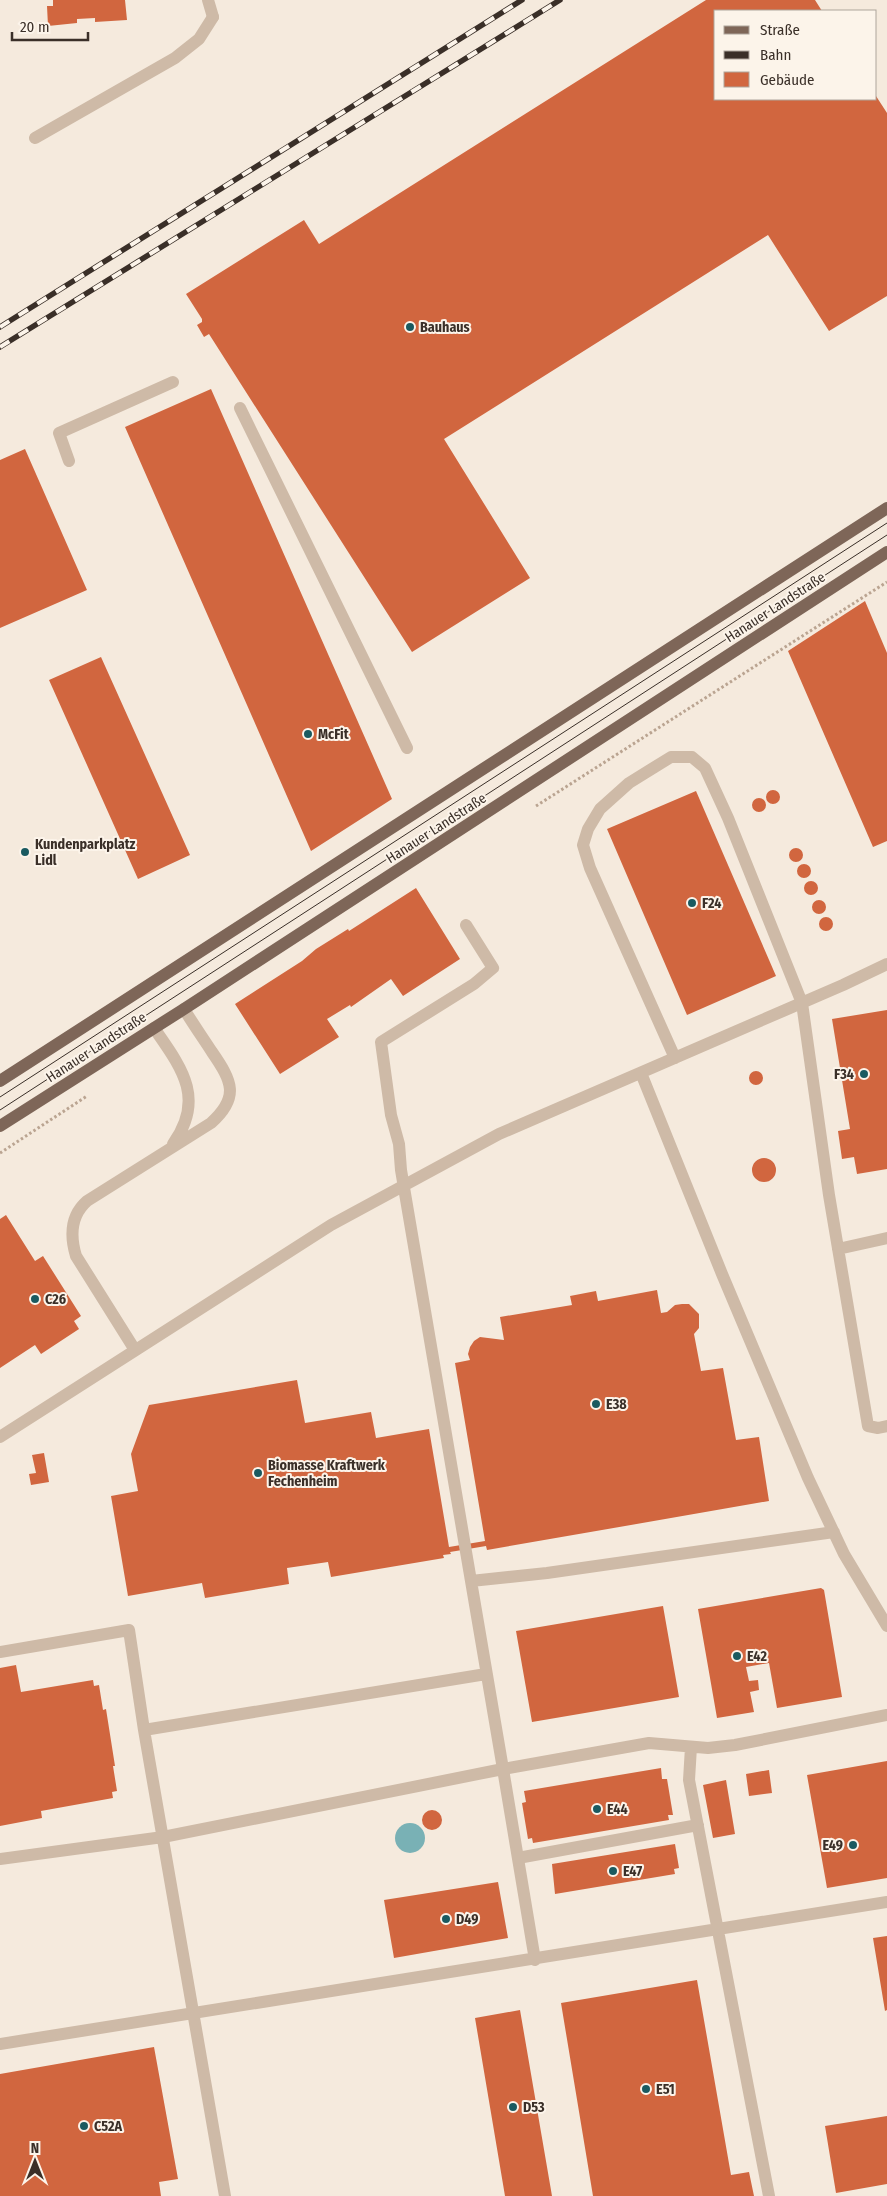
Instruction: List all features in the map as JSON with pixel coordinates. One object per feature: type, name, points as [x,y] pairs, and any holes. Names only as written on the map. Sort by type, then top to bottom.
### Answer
[{"type":"main road","name":"Hanauer Landstraße","points":[[0,1080],[887,508]]},
{"type":"main road","name":"Hanauer Landstraße","points":[[0,1126],[184,1010],[887,552]]},
{"type":"street","points":[[35,138],[175,58],[199,39],[213,17],[208,0]]},
{"type":"street","points":[[69,461],[59,433],[173,382]]},
{"type":"street","points":[[240,408],[407,748]]},
{"type":"street","points":[[675,1058],[590,868],[583,845],[588,828],[600,809],[629,783],[671,756],[692,756],[705,768],[728,818],[802,1003],[838,1249],[868,1426],[878,1428],[887,1426]]},
{"type":"street","points":[[466,925],[493,968],[474,984],[380,1042],[391,1115],[399,1144],[401,1170],[535,1960]]},
{"type":"street","points":[[0,1437],[331,1225],[499,1134],[802,1003],[887,964]]},
{"type":"street","points":[[134,1350],[76,1256],[72,1242],[72,1228],[79,1207],[210,1123],[221,1114],[227,1104],[231,1090],[230,1080],[184,1010]]},
{"type":"street","points":[[154,1028],[184,1073],[189,1099],[188,1117],[170,1148]]},
{"type":"street","points":[[641,1073],[722,1274],[808,1478],[844,1554],[887,1626]]},
{"type":"street","points":[[838,1249],[887,1238]]},
{"type":"street","points":[[471,1581],[547,1574],[834,1532]]},
{"type":"street","points":[[0,1652],[129,1630],[144,1730],[225,2196]]},
{"type":"street","points":[[144,1730],[486,1674]]},
{"type":"street","points":[[0,1859],[163,1837],[503,1769],[649,1742],[708,1748],[753,1742],[887,1714]]},
{"type":"street","points":[[691,1747],[689,1780],[716,1929],[769,2196]]},
{"type":"street","points":[[518,1858],[698,1825]]},
{"type":"street","points":[[0,2044],[535,1960],[887,1902]]},
{"type":"water","points":[[410,1823],[421,1827],[425,1838],[421,1849],[410,1853],[399,1849],[395,1838],[399,1827]]},
{"type":"building","points":[[53,0],[125,0],[127,20],[95,22],[95,18],[77,19],[77,23],[48,26],[47,6],[53,6]]},
{"type":"building","name":"Bauhaus","points":[[706,0],[815,0],[821,10],[714,10],[714,100],[877,100],[877,98],[887,113],[887,296],[829,331],[768,235],[444,439],[530,578],[412,652],[209,334],[204,337],[197,325],[202,322],[202,319],[186,294],[304,220],[319,244]]},
{"type":"building","points":[[211,389],[392,799],[311,851],[125,427]]},
{"type":"building","points":[[25,449],[87,590],[0,628],[0,460]]},
{"type":"building","points":[[865,601],[887,653],[887,841],[873,847],[788,651]]},
{"type":"building","points":[[101,657],[190,855],[138,879],[49,680]]},
{"type":"building","points":[[770,790],[776,790],[780,797],[776,804],[770,804],[766,800],[766,794]]},
{"type":"building","name":"F24","points":[[696,791],[776,976],[687,1015],[607,829]]},
{"type":"building","points":[[756,798],[762,798],[766,805],[762,812],[756,812],[752,808],[752,802]]},
{"type":"building","points":[[796,848],[801,850],[803,855],[801,860],[796,862],[791,860],[789,855],[791,850]]},
{"type":"building","points":[[801,864],[807,864],[811,871],[807,878],[801,878],[797,874],[797,868]]},
{"type":"building","points":[[808,881],[814,881],[818,888],[814,895],[808,895],[804,891],[804,885]]},
{"type":"building","points":[[416,888],[460,959],[403,996],[391,979],[351,1007],[350,1005],[327,1019],[339,1037],[280,1074],[235,1004],[302,961],[316,949],[348,929],[349,931]]},
{"type":"building","points":[[819,900],[824,902],[826,907],[824,912],[819,914],[814,912],[812,907],[814,902]]},
{"type":"building","points":[[823,917],[829,917],[833,924],[829,931],[823,931],[819,927],[819,921]]},
{"type":"building","name":"F34","points":[[887,1010],[887,1169],[857,1174],[854,1157],[842,1159],[838,1131],[850,1129],[832,1019]]},
{"type":"building","points":[[753,1071],[759,1071],[763,1078],[759,1085],[753,1085],[749,1081],[749,1075]]},
{"type":"building","points":[[764,1158],[773,1161],[776,1170],[773,1179],[764,1182],[755,1179],[752,1170],[755,1161]]},
{"type":"building","name":"C26","points":[[6,1215],[35,1261],[43,1256],[81,1316],[74,1321],[79,1329],[41,1354],[35,1345],[0,1368],[0,1219]]},
{"type":"building","points":[[657,1290],[661,1313],[667,1312],[675,1305],[689,1304],[699,1314],[699,1328],[694,1334],[701,1371],[723,1368],[736,1440],[759,1437],[769,1501],[487,1550],[486,1546],[450,1552],[451,1554],[443,1555],[444,1558],[331,1577],[328,1562],[287,1568],[289,1584],[205,1598],[202,1583],[128,1596],[111,1496],[138,1491],[131,1454],[149,1405],[297,1380],[305,1423],[371,1412],[376,1438],[429,1429],[449,1547],[485,1541],[455,1363],[470,1360],[468,1354],[470,1347],[480,1337],[504,1340],[500,1317],[572,1305],[570,1296],[596,1291],[598,1301]]},
{"type":"building","points":[[44,1453],[49,1482],[31,1485],[29,1474],[36,1473],[32,1455]]},
{"type":"building","name":"E42","points":[[821,1588],[824,1590],[842,1697],[777,1708],[769,1663],[746,1667],[749,1681],[758,1680],[759,1690],[750,1692],[754,1712],[717,1718],[698,1609]]},
{"type":"building","points":[[663,1606],[679,1697],[532,1722],[516,1631]]},
{"type":"building","points":[[16,1665],[21,1692],[93,1680],[94,1686],[99,1685],[103,1710],[106,1709],[115,1766],[113,1766],[117,1791],[112,1792],[113,1798],[41,1811],[42,1818],[0,1826],[0,1668]]},
{"type":"building","name":"E49","points":[[887,1761],[887,1878],[827,1888],[807,1775]]},
{"type":"building","name":"E44","points":[[661,1768],[662,1779],[667,1779],[673,1815],[668,1815],[669,1820],[533,1843],[532,1838],[528,1839],[522,1803],[526,1802],[524,1791]]},
{"type":"building","points":[[769,1770],[772,1793],[749,1796],[746,1774]]},
{"type":"building","points":[[726,1780],[735,1834],[713,1838],[703,1785]]},
{"type":"building","points":[[432,1810],[439,1813],[442,1820],[439,1827],[432,1830],[425,1827],[422,1820],[425,1813]]},
{"type":"building","name":"E47","points":[[675,1844],[679,1868],[674,1869],[675,1874],[555,1894],[552,1864]]},
{"type":"building","name":"D49","points":[[498,1882],[508,1938],[394,1958],[384,1900]]},
{"type":"building","points":[[887,1936],[887,2010],[885,2011],[873,1938]]},
{"type":"building","name":"E51","points":[[697,1980],[731,2175],[749,2172],[754,2196],[593,2196],[561,2003]]},
{"type":"building","name":"D53","points":[[520,2010],[552,2196],[505,2196],[475,2018]]},
{"type":"building","name":"C52A","points":[[154,2047],[178,2179],[159,2182],[161,2196],[0,2196],[0,2074]]},
{"type":"building","points":[[887,2116],[887,2184],[836,2193],[825,2126]]},
{"type":"tram line","points":[[0,1097],[887,523]]},
{"type":"tram line","points":[[0,1110],[887,535]]},
{"type":"railway","points":[[0,327],[522,0]]},
{"type":"railway","points":[[0,347],[560,0]]},
{"type":"place","name":"Bauhaus","points":[[410,327]]},
{"type":"place","name":"McFit","points":[[308,734]]},
{"type":"place","name":"Kundenparkplatz Lidl","points":[[25,852]]},
{"type":"place","name":"F24","points":[[692,903]]},
{"type":"place","name":"F34","points":[[864,1074]]},
{"type":"place","name":"C26","points":[[35,1299]]},
{"type":"place","name":"E38","points":[[596,1404]]},
{"type":"place","name":"Biomasse Kraftwerk Fechenheim","points":[[258,1473]]},
{"type":"place","name":"E42","points":[[737,1656]]},
{"type":"place","name":"E44","points":[[597,1809]]},
{"type":"place","name":"E49","points":[[853,1845]]},
{"type":"place","name":"E47","points":[[613,1871]]},
{"type":"place","name":"D49","points":[[446,1919]]},
{"type":"place","name":"E51","points":[[646,2089]]},
{"type":"place","name":"D53","points":[[513,2107]]},
{"type":"place","name":"C52A","points":[[84,2126]]}]
